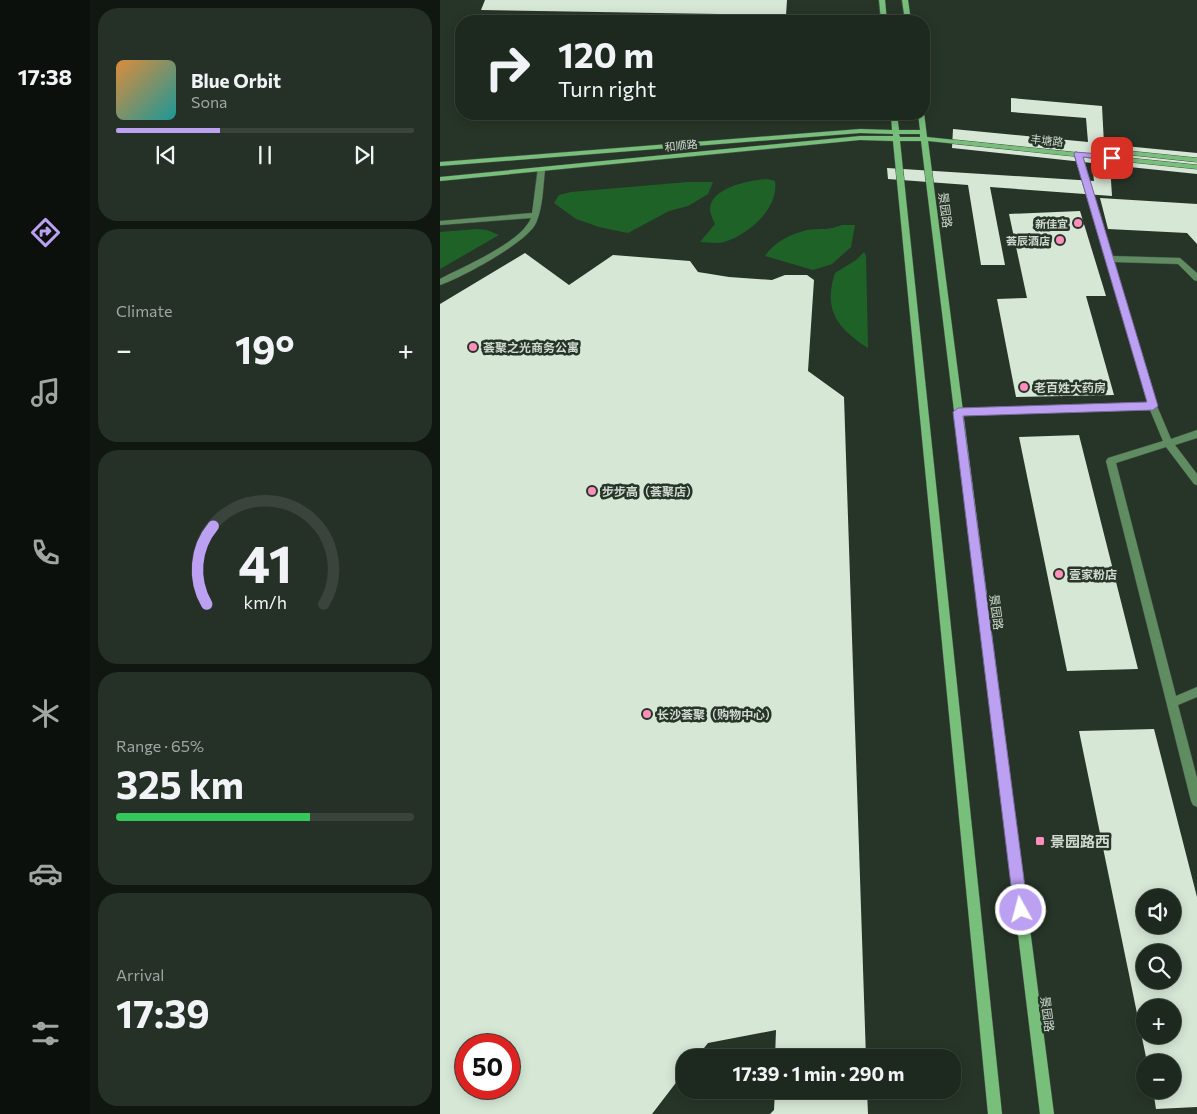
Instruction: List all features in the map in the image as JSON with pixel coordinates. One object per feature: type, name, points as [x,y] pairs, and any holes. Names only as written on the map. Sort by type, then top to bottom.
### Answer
[{"type":"main road","points":[[882,0],[883,15]]},
{"type":"main road","points":[[906,0],[907,15]]},
{"type":"main road","points":[[895,120],[995,1114]]},
{"type":"main road","name":"景园路","points":[[922,120],[1047,1114]]},
{"type":"main road","name":"和顺路","points":[[440,164],[860,130],[924,135]]},
{"type":"main road","name":"和顺路","points":[[440,179],[896,134]]},
{"type":"main road","points":[[924,135],[1197,160]]},
{"type":"main road","name":"丰塘路","points":[[924,135],[1197,167]]},
{"type":"street","points":[[1078,154],[1153,406],[1168,442],[1197,481]]},
{"type":"street","points":[[440,282],[512,243],[529,229],[538,209],[541,170]]},
{"type":"street","points":[[440,223],[534,215]]},
{"type":"street","points":[[1108,259],[1180,261],[1197,278]]},
{"type":"street","points":[[958,412],[1153,406]]},
{"type":"street","points":[[1197,434],[1111,460],[1197,801]]},
{"type":"street","points":[[1171,703],[1197,692]]},
{"type":"green space","points":[[767,179],[775,181],[772,201],[767,211],[752,227],[733,239],[721,243],[700,242],[715,224],[710,209],[712,201],[717,195],[742,183]]},
{"type":"green space","points":[[688,182],[713,182],[708,194],[688,206],[669,211],[628,233],[599,227],[576,219],[554,203],[559,195],[571,192]]},
{"type":"green space","points":[[842,225],[855,225],[851,247],[832,264],[813,270],[765,256],[783,239],[795,234],[807,230],[828,229]]},
{"type":"green space","points":[[487,230],[499,235],[440,269],[440,232]]},
{"type":"green space","points":[[864,252],[866,256],[868,348],[848,333],[835,317],[831,298],[835,273],[856,260]]},
{"type":"building","points":[[485,0],[787,0],[786,15],[481,10]]},
{"type":"building","points":[[1011,98],[1102,106],[1104,144],[1197,153],[1197,174],[1110,165],[1112,196],[990,187],[1005,265],[981,265],[968,185],[888,179],[887,168],[1094,181],[1092,163],[952,148],[953,129],[1088,142],[1086,118],[1011,112]]},
{"type":"building","points":[[1100,198],[1197,204],[1197,244],[1187,233],[1108,229]]},
{"type":"building","points":[[1080,211],[1106,296],[1086,296],[1114,395],[1016,397],[997,299],[1027,298],[1009,214]]},
{"type":"building","name":"长沙荟聚（购物中心）","points":[[525,253],[569,285],[613,255],[690,261],[698,272],[729,277],[772,280],[785,275],[807,275],[814,280],[808,371],[844,397],[866,1049],[775,1049],[776,1030],[708,1043],[703,1049],[676,1049],[676,1083],[652,1114],[440,1114],[440,304]]},
{"type":"building","points":[[1079,435],[1138,669],[1067,671],[1019,437]]},
{"type":"building","points":[[1154,729],[1197,897],[1197,1107],[1156,1109],[1154,1099],[1181,1099],[1181,1054],[1145,1054],[1143,1044],[1181,1044],[1181,999],[1136,999],[1136,1008],[1079,731]]},
{"type":"building","points":[[775,1099],[867,1099],[868,1114],[770,1114],[774,1110]]},
{"type":"place","name":"新佳宜","points":[[1078,223]]},
{"type":"place","name":"荟辰酒店","points":[[1060,240]]},
{"type":"place","name":"荟聚之光商务公寓","points":[[473,347]]},
{"type":"place","name":"老百姓大药房","points":[[1024,387]]},
{"type":"place","name":"步步高（荟聚店）","points":[[592,491]]},
{"type":"place","name":"壹家粉店","points":[[1059,574]]},
{"type":"place","name":"长沙荟聚（购物中心）","points":[[647,714]]},
{"type":"place","name":"景园路西","points":[[1040,841]]},
{"type":"route","points":[[1021,910],[958,412],[1153,406],[1078,154],[1112,158]]}]
